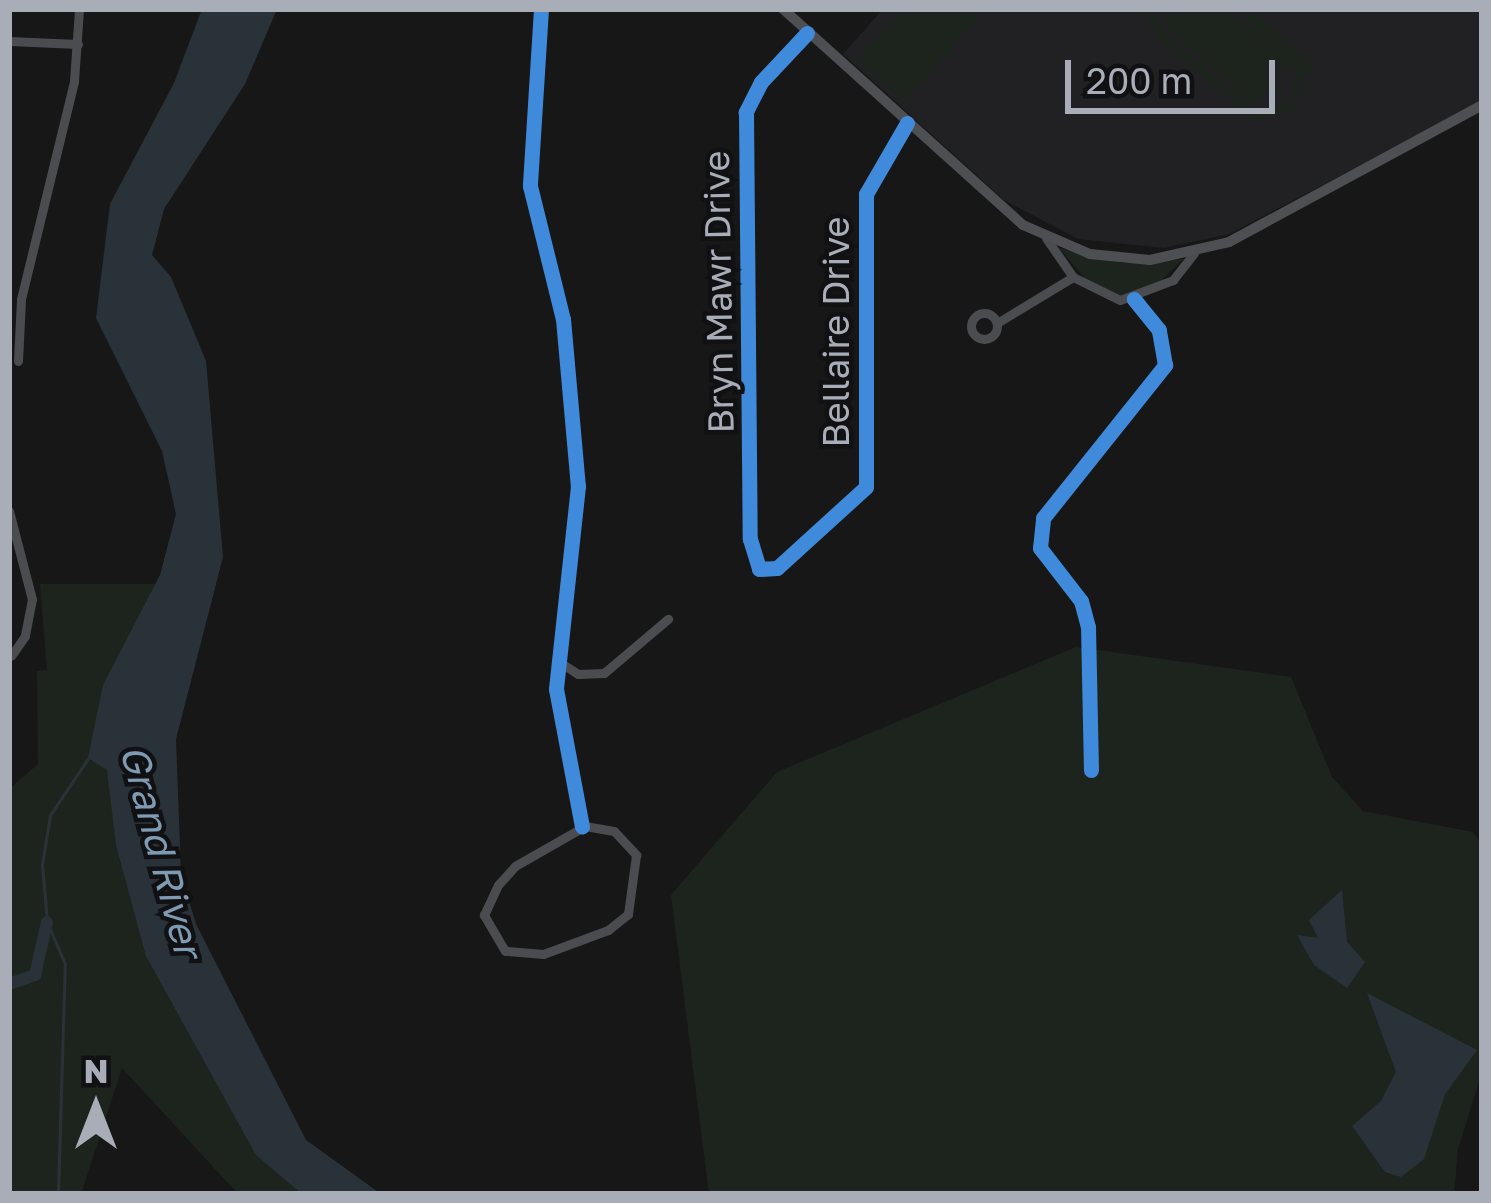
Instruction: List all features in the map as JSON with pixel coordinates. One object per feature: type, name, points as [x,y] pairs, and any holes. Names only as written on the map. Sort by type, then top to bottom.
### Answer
[{"type":"main road","points":[[783,9],[907,123],[1046,238],[1090,254],[1150,260],[1194,254],[1261,227],[1482,105]]},
{"type":"street","points":[[18,361],[14,336],[79,44],[80,9]]},
{"type":"street","points":[[541,9],[530,187],[563,319],[578,487],[557,713],[582,827]]},
{"type":"street","name":"Bryn Mawr Drive","points":[[759,569],[750,539],[746,112],[761,82],[808,33]]},
{"type":"street","points":[[9,41],[79,44]]},
{"type":"street","name":"Bellaire Drive","points":[[759,569],[777,568],[866,487],[866,194],[907,123]]},
{"type":"street","points":[[1046,238],[1072,277],[1106,298],[1135,299],[1173,280],[1194,254]]},
{"type":"street","points":[[997,323],[1072,277]]},
{"type":"street","points":[[1091,770],[1088,627],[1081,601],[1040,548],[1052,506],[1165,365],[1159,330],[1135,299]]},
{"type":"street","points":[[9,511],[32,599],[25,636],[10,656]]},
{"type":"street","points":[[560,663],[589,676],[604,673],[668,619]]},
{"type":"street","points":[[582,827],[614,831],[636,855],[628,914],[608,930],[542,954],[505,950],[484,915],[498,885],[515,866],[582,827]]},
{"type":"shaded area","points":[[883,9],[1482,9],[1482,102],[1229,234],[1164,248],[1078,239],[1004,200],[843,54]]},
{"type":"shaded area","points":[[903,9],[972,9],[980,16],[904,101],[857,60]]},
{"type":"shaded area","points":[[1144,9],[1153,9],[1164,33],[1256,111],[1290,101],[1297,72],[1237,9],[1251,9],[1317,68],[1307,73],[1292,111],[1254,119],[1158,39]]},
{"type":"shaded area","points":[[1176,9],[1229,9],[1290,63],[1252,104],[1162,24]]},
{"type":"shaded area","points":[[1059,248],[1122,263],[1183,259],[1156,286],[1121,295],[1089,283]]},
{"type":"shaded area","points":[[40,584],[180,584],[154,874],[331,1194],[238,1194],[122,1068],[81,1194],[9,1194],[9,789],[38,764],[37,671],[47,670]]},
{"type":"shaded area","points":[[1076,647],[1291,677],[1332,777],[1363,811],[1473,832],[1482,845],[1482,1072],[1458,1149],[1454,1194],[709,1194],[671,895],[777,772]]},
{"type":"water","name":"Grand River","points":[[202,9],[277,9],[245,84],[164,209],[152,255],[171,277],[206,361],[223,557],[176,739],[181,875],[196,924],[306,1140],[381,1194],[302,1194],[256,1155],[146,956],[116,845],[107,770],[88,758],[103,685],[160,575],[176,514],[162,451],[96,318],[110,204],[174,83]]},
{"type":"water","points":[[1342,890],[1347,942],[1365,962],[1347,988],[1314,965],[1297,935],[1318,938],[1309,920]]},
{"type":"water","points":[[1367,993],[1477,1050],[1445,1094],[1424,1159],[1401,1177],[1385,1172],[1352,1126],[1381,1101],[1396,1072]]},
{"type":"waterway","points":[[58,1194],[65,964],[47,922],[42,864],[50,815],[89,757]]},
{"type":"waterway","points":[[9,984],[35,975],[47,922]]},
{"type":"cycle path","points":[[541,9],[530,186],[563,319],[578,486],[556,689],[582,827]]},
{"type":"cycle path","points":[[807,33],[761,82],[746,112],[750,539],[759,569],[777,568],[866,487],[866,194],[907,123]]},
{"type":"cycle path","points":[[1091,770],[1088,627],[1081,601],[1040,548],[1043,518],[1165,365],[1159,330],[1134,299]]}]
